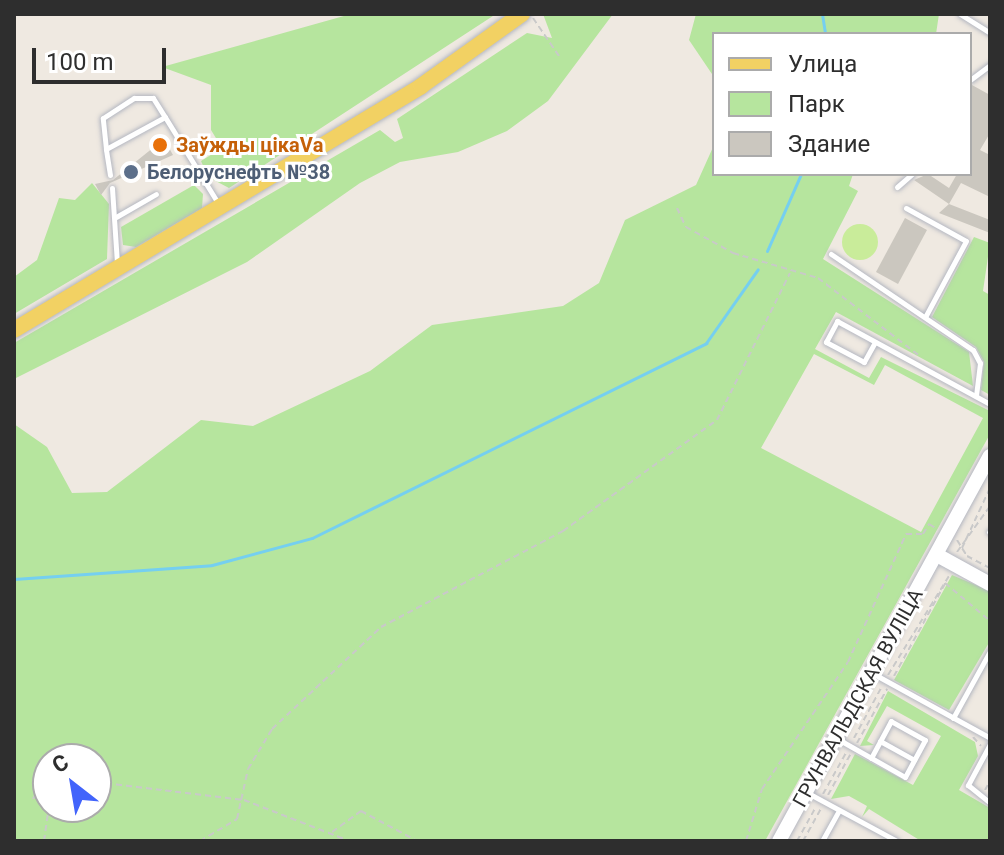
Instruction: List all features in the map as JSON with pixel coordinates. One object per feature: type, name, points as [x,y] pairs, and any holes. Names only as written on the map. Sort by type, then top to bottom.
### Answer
[{"type":"main road","points":[[14,330],[221,207],[522,14]]},
{"type":"main road","name":"ГРУНВАЛЬДСКАЯ ВУЛІЦА","points":[[779,841],[990,456]]},
{"type":"main road","points":[[937,555],[990,584]]},
{"type":"lane","points":[[960,14],[990,33]]},
{"type":"lane","points":[[972,78],[990,65]]},
{"type":"lane","points":[[110,175],[103,118],[134,98],[153,98],[221,207]]},
{"type":"lane","points":[[106,149],[165,117]]},
{"type":"lane","points":[[897,187],[910,176]]},
{"type":"lane","points":[[112,188],[117,269]]},
{"type":"lane","points":[[116,217],[156,194]]},
{"type":"lane","points":[[906,208],[966,241],[925,317]]},
{"type":"lane","points":[[831,254],[973,350],[980,363],[976,396]]},
{"type":"lane","points":[[875,342],[864,362],[826,342],[837,321],[990,404]]},
{"type":"lane","points":[[953,718],[990,651]]},
{"type":"lane","points":[[871,673],[990,741],[968,785],[990,803]]},
{"type":"lane","points":[[835,738],[905,777],[925,740],[891,721],[871,758]]},
{"type":"lane","points":[[880,741],[914,760]]},
{"type":"lane","points":[[805,792],[897,841]]},
{"type":"lane","points":[[822,841],[839,810]]},
{"type":"path","points":[[529,14],[559,56]]},
{"type":"path","points":[[677,208],[686,227],[790,273],[818,278],[918,352],[927,370]]},
{"type":"path","points":[[200,841],[231,827],[244,800],[248,769],[272,729],[381,627],[563,531],[717,420],[790,273]]},
{"type":"path","points":[[962,548],[990,488]]},
{"type":"path","points":[[956,553],[990,506]]},
{"type":"path","points":[[746,841],[762,789],[848,662],[906,534],[923,534],[929,524],[937,529]]},
{"type":"path","points":[[957,540],[962,548],[990,568]]},
{"type":"path","points":[[797,841],[950,576],[888,682]]},
{"type":"path","points":[[945,583],[990,621]]},
{"type":"path","points":[[983,793],[990,781]]},
{"type":"path","points":[[112,784],[244,800],[349,841]]},
{"type":"path","points":[[803,841],[822,800]]},
{"type":"path","points":[[331,833],[361,811],[417,841]]},
{"type":"green space","points":[[351,14],[496,14],[229,188],[208,177],[201,161],[222,148],[211,130],[211,85],[162,67]]},
{"type":"green space","points":[[543,14],[613,14],[548,101],[507,131],[458,152],[400,162],[360,183],[247,262],[14,379],[14,343],[380,130],[395,142],[403,138],[397,119],[527,33],[552,38]]},
{"type":"green space","points":[[696,14],[939,14],[936,32],[712,32],[712,74],[689,40]]},
{"type":"green space","points":[[712,149],[712,176],[852,176],[849,186],[858,191],[823,259],[969,352],[973,386],[836,312],[815,349],[869,378],[881,357],[990,411],[990,434],[765,841],[14,841],[14,424],[47,447],[72,493],[107,492],[201,420],[253,426],[370,371],[432,325],[563,306],[599,283],[625,220],[696,185]],"holes":[[[814,354],[874,385],[885,365],[983,418],[921,532],[761,448]]]},
{"type":"green space","points":[[92,183],[109,204],[107,259],[14,314],[14,277],[37,260],[59,198],[75,200]]},
{"type":"green space","points":[[194,185],[203,194],[202,208],[136,247],[123,245],[121,227]]},
{"type":"green space","points":[[860,224],[872,230],[878,242],[872,254],[860,260],[848,254],[842,242],[848,230]]},
{"type":"green space","points":[[974,237],[990,243],[983,291],[990,295],[990,395],[981,390],[984,362],[976,347],[932,317]]},
{"type":"green space","points":[[952,575],[990,591],[990,641],[949,710],[894,680]]},
{"type":"green space","points":[[888,691],[975,742],[978,756],[959,790],[990,808],[990,841],[921,841],[869,809],[862,817],[867,806],[849,796],[831,799],[855,754],[913,785],[941,736],[887,706],[867,741],[874,745],[860,746]]},
{"type":"building","points":[[972,85],[990,95],[990,133],[980,150],[990,155],[990,197],[961,183],[949,204],[914,180],[931,176],[949,188],[956,176],[972,176]]},
{"type":"building","points":[[164,139],[173,155],[110,183],[101,195],[95,184],[113,180]]},
{"type":"building","points":[[949,204],[990,220],[990,233],[939,213]]},
{"type":"building","points":[[905,218],[927,230],[898,284],[876,272]]},
{"type":"waterway","points":[[822,14],[825,32]]},
{"type":"waterway","points":[[767,251],[800,176]]},
{"type":"waterway","points":[[14,579],[212,565],[312,538],[706,343],[758,269]]},
{"type":"place","name":"Заўжды цікаVа","points":[[160,145]]},
{"type":"place","name":"Белоруснефть №38","points":[[131,172]]}]
